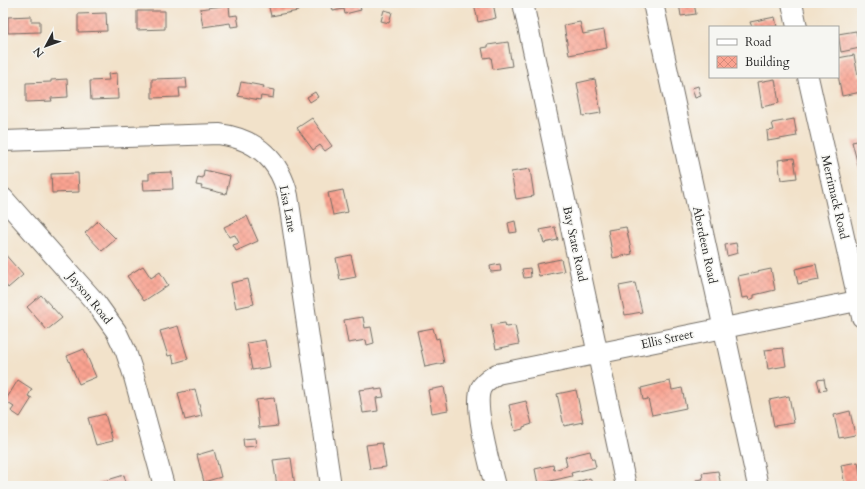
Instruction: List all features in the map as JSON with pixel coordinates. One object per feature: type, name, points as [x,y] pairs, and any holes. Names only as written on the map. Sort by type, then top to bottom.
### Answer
[{"type":"street","name":"Bay State Road","points":[[523,3],[626,486]]},
{"type":"street","name":"Aberdeen Road","points":[[653,3],[758,486]]},
{"type":"street","points":[[792,3],[797,26]]},
{"type":"street","name":"Merrimack Road","points":[[808,78],[861,306]]},
{"type":"street","name":"Lisa Lane","points":[[3,141],[219,134],[234,136],[248,142],[272,161],[280,174],[288,196],[331,486]]},
{"type":"street","name":"Jayson Road","points":[[3,198],[96,303],[116,331],[126,352],[133,373],[164,486]]},
{"type":"street","name":"Ellis Street","points":[[495,486],[481,423],[479,403],[481,388],[487,381],[497,374],[723,328],[861,306]]},
{"type":"building","points":[[268,3],[296,3],[298,11],[271,16]]},
{"type":"building","points":[[331,3],[359,3],[361,10],[345,14],[344,9],[333,11]]},
{"type":"building","points":[[474,3],[493,3],[496,18],[478,22]]},
{"type":"building","points":[[679,3],[694,3],[696,14],[681,16]]},
{"type":"building","points":[[229,5],[230,16],[237,15],[239,26],[231,27],[230,23],[203,27],[200,9]]},
{"type":"building","points":[[384,10],[392,12],[389,23],[381,21]]},
{"type":"building","points":[[137,11],[165,11],[165,29],[137,30]]},
{"type":"building","points":[[106,13],[107,31],[78,32],[78,14]]},
{"type":"building","points":[[31,16],[31,21],[40,21],[40,32],[8,33],[8,17]]},
{"type":"building","points":[[775,17],[777,26],[752,26],[750,22]]},
{"type":"building","points":[[580,22],[583,34],[604,30],[607,48],[569,55],[564,25]]},
{"type":"building","points":[[856,31],[860,48],[841,52],[839,34]]},
{"type":"building","points":[[508,42],[512,66],[493,69],[491,57],[484,58],[482,48],[488,47],[488,45]]},
{"type":"building","points":[[854,55],[858,76],[862,76],[862,87],[860,88],[861,92],[842,96],[839,78],[839,58]]},
{"type":"building","points":[[117,73],[118,99],[91,100],[90,81],[109,80],[108,74]]},
{"type":"building","points":[[186,78],[187,88],[179,88],[180,97],[152,98],[152,79]]},
{"type":"building","points":[[67,79],[68,97],[51,98],[52,101],[26,102],[26,83],[51,82],[51,80]]},
{"type":"building","points":[[595,79],[601,113],[583,116],[577,83]]},
{"type":"building","points":[[775,79],[779,103],[762,107],[758,82]]},
{"type":"building","points":[[241,82],[264,86],[263,88],[274,90],[273,98],[261,96],[260,100],[238,96]]},
{"type":"building","points":[[698,86],[701,96],[695,98],[692,88]]},
{"type":"building","points":[[315,92],[318,97],[310,102],[307,97]]},
{"type":"building","points":[[312,118],[332,146],[325,151],[320,145],[313,150],[297,128]]},
{"type":"building","points":[[794,119],[797,136],[768,141],[767,131],[774,130],[772,123]]},
{"type":"building","points":[[862,140],[862,169],[859,169],[852,142]]},
{"type":"building","points":[[794,158],[797,178],[781,180],[778,160]]},
{"type":"building","points":[[530,169],[534,196],[516,199],[511,172]]},
{"type":"building","points":[[204,170],[230,176],[226,194],[201,188],[202,186],[196,185],[198,177],[203,178]]},
{"type":"building","points":[[172,172],[173,189],[144,190],[143,180],[149,180],[149,173]]},
{"type":"building","points":[[78,173],[79,192],[52,193],[51,174]]},
{"type":"building","points":[[343,190],[348,212],[333,215],[328,193]]},
{"type":"building","points":[[247,216],[258,241],[236,251],[233,245],[239,243],[235,235],[229,237],[224,227]]},
{"type":"building","points":[[98,221],[116,239],[102,251],[85,233]]},
{"type":"building","points":[[515,221],[517,232],[510,233],[508,223]]},
{"type":"building","points":[[555,227],[558,240],[544,243],[540,230]]},
{"type":"building","points":[[626,227],[632,254],[613,258],[608,230]]},
{"type":"building","points":[[736,243],[738,253],[727,256],[725,245]]},
{"type":"building","points":[[3,252],[23,275],[8,288],[3,281]]},
{"type":"building","points":[[351,255],[356,277],[340,280],[336,258]]},
{"type":"building","points":[[561,259],[564,271],[539,276],[536,264]]},
{"type":"building","points":[[500,264],[501,271],[491,272],[490,266]]},
{"type":"building","points":[[816,264],[819,280],[798,284],[795,269]]},
{"type":"building","points":[[143,266],[151,278],[160,272],[168,285],[144,301],[127,276]]},
{"type":"building","points":[[530,268],[531,277],[524,278],[522,269]]},
{"type":"building","points":[[771,269],[775,290],[754,295],[754,298],[749,300],[748,297],[742,298],[738,276]]},
{"type":"building","points":[[248,279],[254,304],[236,308],[231,283]]},
{"type":"building","points":[[635,283],[642,312],[625,315],[619,286]]},
{"type":"building","points":[[41,295],[62,318],[47,330],[27,307]]},
{"type":"building","points":[[363,317],[365,328],[371,327],[374,343],[367,345],[366,340],[348,343],[344,320]]},
{"type":"building","points":[[505,323],[506,327],[515,326],[519,344],[496,349],[491,325]]},
{"type":"building","points":[[178,326],[188,359],[174,363],[172,355],[168,356],[160,331]]},
{"type":"building","points":[[433,328],[436,339],[439,338],[444,363],[425,367],[417,331]]},
{"type":"building","points":[[265,340],[270,367],[252,370],[247,343]]},
{"type":"building","points":[[783,348],[786,366],[768,369],[765,350]]},
{"type":"building","points":[[84,349],[96,377],[79,384],[67,356]]},
{"type":"building","points":[[824,379],[826,390],[820,391],[817,380]]},
{"type":"building","points":[[18,380],[32,389],[28,396],[32,398],[20,417],[11,411],[14,407],[5,401]]},
{"type":"building","points":[[670,381],[672,390],[682,388],[686,408],[652,415],[648,399],[643,400],[641,388]]},
{"type":"building","points":[[444,387],[448,410],[432,413],[428,390]]},
{"type":"building","points":[[375,388],[375,390],[382,389],[384,397],[376,398],[378,411],[363,413],[359,390]]},
{"type":"building","points":[[195,389],[202,416],[185,420],[178,393]]},
{"type":"building","points":[[576,390],[583,422],[564,426],[557,394]]},
{"type":"building","points":[[789,396],[794,423],[774,426],[769,400]]},
{"type":"building","points":[[274,398],[278,426],[259,428],[256,400]]},
{"type":"building","points":[[526,401],[532,424],[515,431],[509,405]]},
{"type":"building","points":[[850,411],[855,435],[839,438],[834,415]]},
{"type":"building","points":[[105,414],[113,441],[96,445],[88,418]]},
{"type":"building","points":[[255,438],[256,446],[244,447],[243,439]]},
{"type":"building","points":[[382,443],[386,467],[370,469],[366,445]]},
{"type":"building","points":[[214,450],[221,477],[204,482],[197,455]]},
{"type":"building","points":[[590,451],[596,467],[571,473],[572,476],[538,484],[535,469],[553,465],[554,470],[567,466],[565,457]]},
{"type":"building","points":[[291,458],[295,486],[277,486],[273,460]]},
{"type":"building","points":[[858,462],[862,485],[845,486],[841,465]]},
{"type":"building","points":[[718,471],[721,486],[697,486],[696,480],[703,479],[702,473]]},
{"type":"building","points":[[124,475],[127,486],[99,486],[98,483]]},
{"type":"building","points":[[590,478],[593,486],[565,486]]}]
